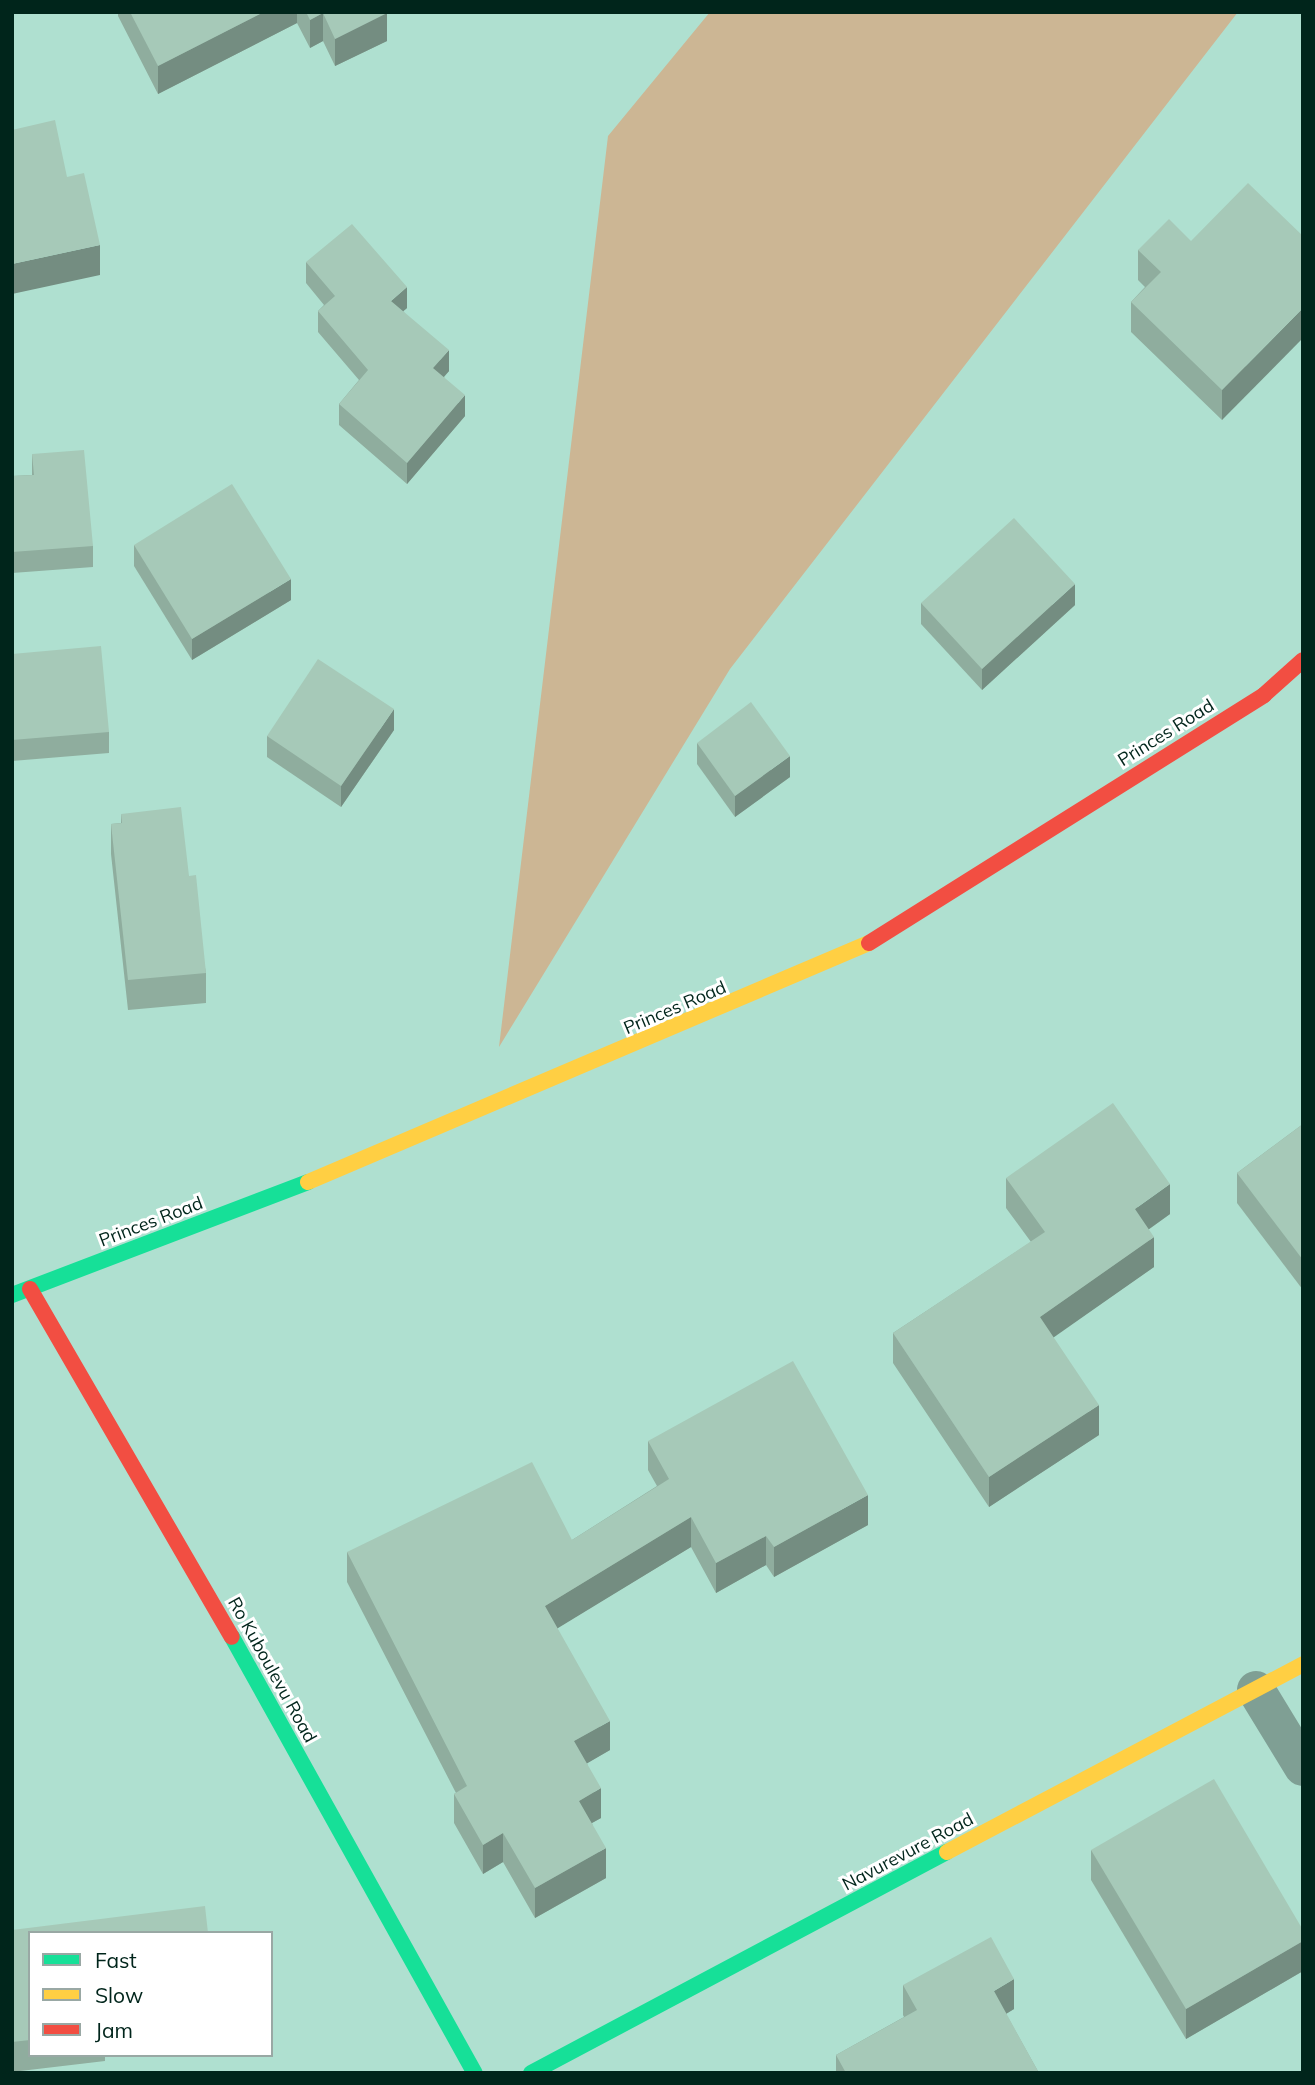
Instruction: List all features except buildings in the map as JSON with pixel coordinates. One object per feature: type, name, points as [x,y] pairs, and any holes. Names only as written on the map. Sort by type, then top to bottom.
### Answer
[{"type":"street","name":"Princes Road","points":[[12,1295],[424,1137],[858,950],[1264,695],[1303,660]]},
{"type":"street","name":"Ro Kuboulevu Road","points":[[30,1289],[134,1460],[475,2073]]},
{"type":"street","name":"Navurevure Road","points":[[531,2073],[1303,1664]]},
{"type":"street","points":[[1256,1690],[1303,1767]]},
{"type":"shaded area","points":[[710,12],[1238,12],[730,669],[499,1047],[608,136]]},
{"type":"traffic: fast","points":[[12,1295],[308,1182]]},
{"type":"traffic: fast","points":[[232,1637],[475,2073]]},
{"type":"traffic: fast","points":[[531,2073],[947,1852]]},
{"type":"traffic: slow","points":[[308,1182],[869,943]]},
{"type":"traffic: slow","points":[[947,1852],[1303,1664]]},
{"type":"traffic: jam","points":[[869,943],[1264,695],[1303,660]]},
{"type":"traffic: jam","points":[[30,1289],[232,1637]]}]
